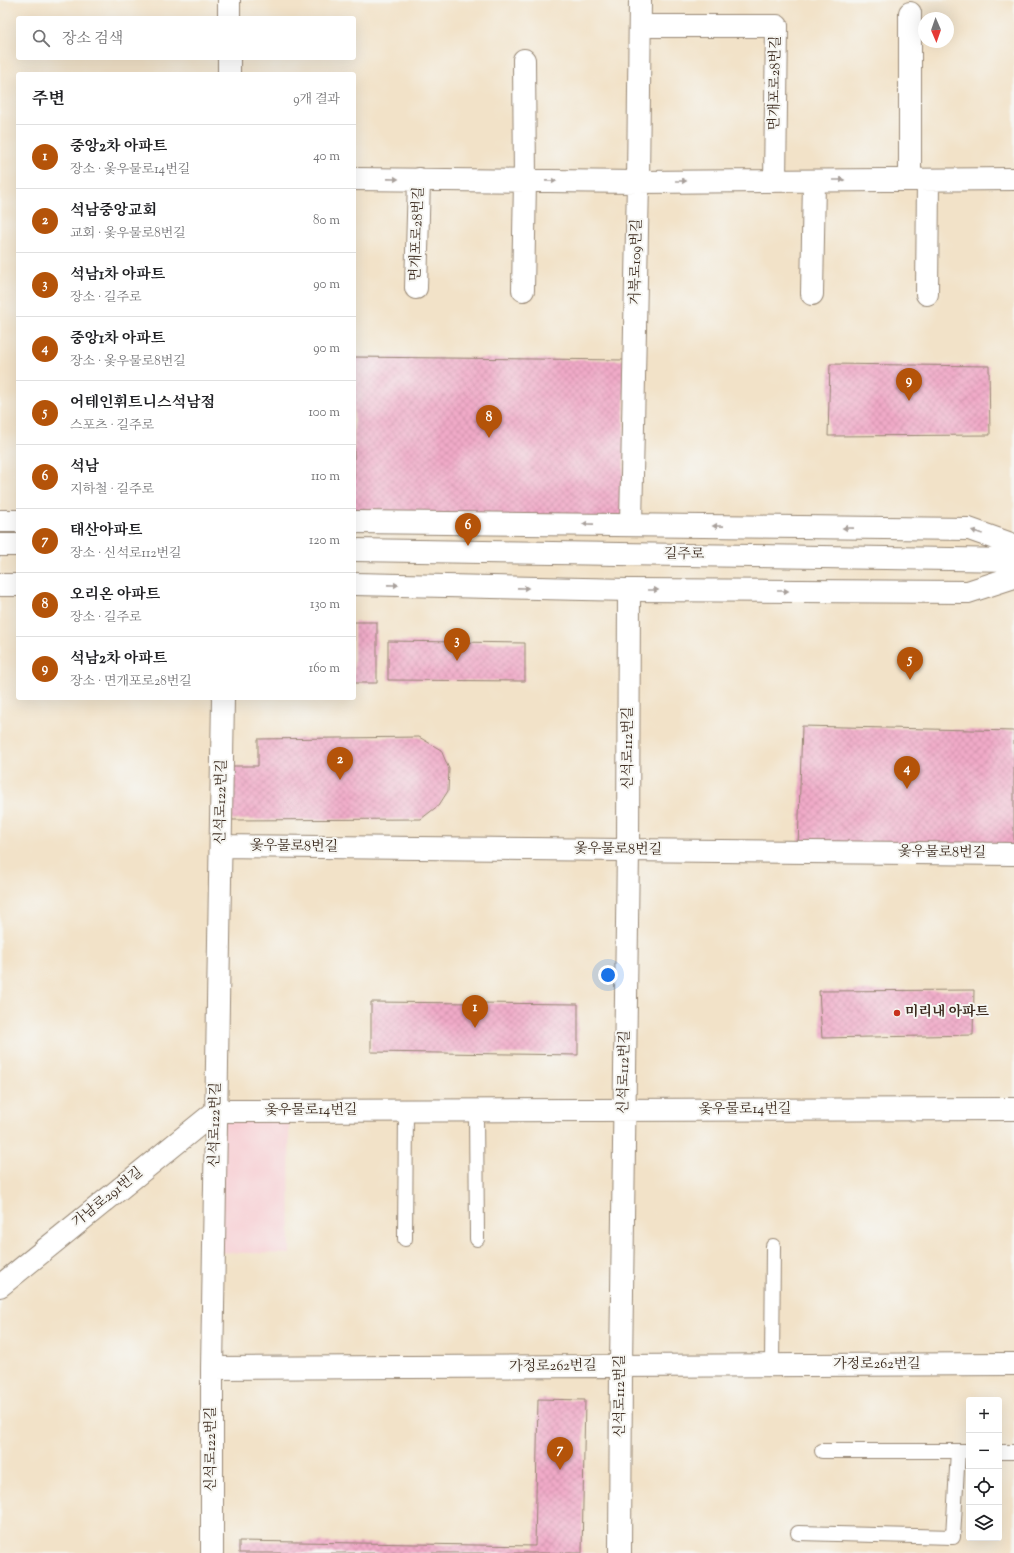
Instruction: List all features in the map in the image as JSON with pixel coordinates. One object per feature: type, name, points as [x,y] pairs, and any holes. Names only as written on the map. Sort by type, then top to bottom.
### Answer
[{"type":"street","points":[[229,0],[229,16]]},
{"type":"street","name":"거북로109번길","points":[[631,524],[640,0]]},
{"type":"street","points":[[910,13],[927,294]]},
{"type":"street","name":"면개포로28번길","points":[[640,26],[777,26],[775,181]]},
{"type":"street","points":[[229,60],[229,72]]},
{"type":"street","points":[[524,60],[524,290]]},
{"type":"street","name":"면개포로28번길","points":[[356,179],[638,182],[1014,179]]},
{"type":"street","name":"면개포로28번길","points":[[416,288],[419,179]]},
{"type":"street","points":[[812,294],[814,181]]},
{"type":"street","points":[[0,521],[16,521]]},
{"type":"street","points":[[356,522],[969,529],[1014,545]]},
{"type":"street","points":[[0,545],[16,545]]},
{"type":"street","name":"길주로","points":[[356,550],[1014,560]]},
{"type":"street","points":[[356,584],[629,590],[968,592],[1014,577]]},
{"type":"street","points":[[0,585],[16,585]]},
{"type":"street","name":"신석로112번길","points":[[620,1553],[628,850],[629,590]]},
{"type":"street","name":"신석로122번길","points":[[212,1553],[212,1368],[223,700]]},
{"type":"street","name":"옻우물로8번길","points":[[221,846],[1014,854]]},
{"type":"street","name":"옻우물로14번길","points":[[216,1111],[1014,1109]]},
{"type":"street","name":"가남로291번길","points":[[0,1286],[216,1111]]},
{"type":"street","name":"가정로262번길","points":[[212,1368],[520,1368],[1014,1364]]},
{"type":"lane","points":[[405,1239],[406,1110]]},
{"type":"lane","points":[[476,1110],[477,1239]]},
{"type":"lane","points":[[772,1246],[772,1365]]},
{"type":"lane","points":[[798,1533],[953,1537],[963,1451],[822,1451]]},
{"type":"lane","points":[[1002,1452],[1014,1452]]},
{"type":"shaded area","points":[[289,1110],[290,1254],[215,1252],[216,1111]]},
{"type":"building","points":[[356,357],[625,360],[623,520],[356,517]]},
{"type":"building","points":[[830,364],[989,366],[990,435],[828,436]]},
{"type":"building","points":[[356,622],[377,622],[377,683],[356,683]]},
{"type":"building","points":[[388,641],[525,643],[525,681],[388,680]]},
{"type":"building","points":[[802,726],[1014,731],[1014,849],[798,847]]},
{"type":"building","points":[[419,737],[441,750],[449,769],[448,791],[439,805],[421,819],[232,820],[232,766],[258,766],[258,739]]},
{"type":"building","name":"미리내 아파트","points":[[974,990],[973,1035],[822,1038],[819,991]]},
{"type":"building","points":[[371,1002],[578,1004],[578,1055],[371,1052]]},
{"type":"building","points":[[538,1399],[585,1400],[582,1553],[239,1553],[239,1541],[535,1546]]},
{"type":"place","name":"석남2차 아파트","points":[[909,401]]},
{"type":"place","name":"오리온 아파트","points":[[489,438]]},
{"type":"place","name":"석남","points":[[468,546]]},
{"type":"place","name":"석남1차 아파트","points":[[457,661]]},
{"type":"place","name":"어테인휘트니스석남점","points":[[910,680]]},
{"type":"place","name":"석남중앙교회","points":[[340,780]]},
{"type":"place","name":"중앙1차 아파트","points":[[907,789]]},
{"type":"place","name":"미리내 아파트","points":[[897,1013]]},
{"type":"place","name":"중앙2차 아파트","points":[[475,1028]]},
{"type":"place","name":"태산아파트","points":[[560,1470]]}]
